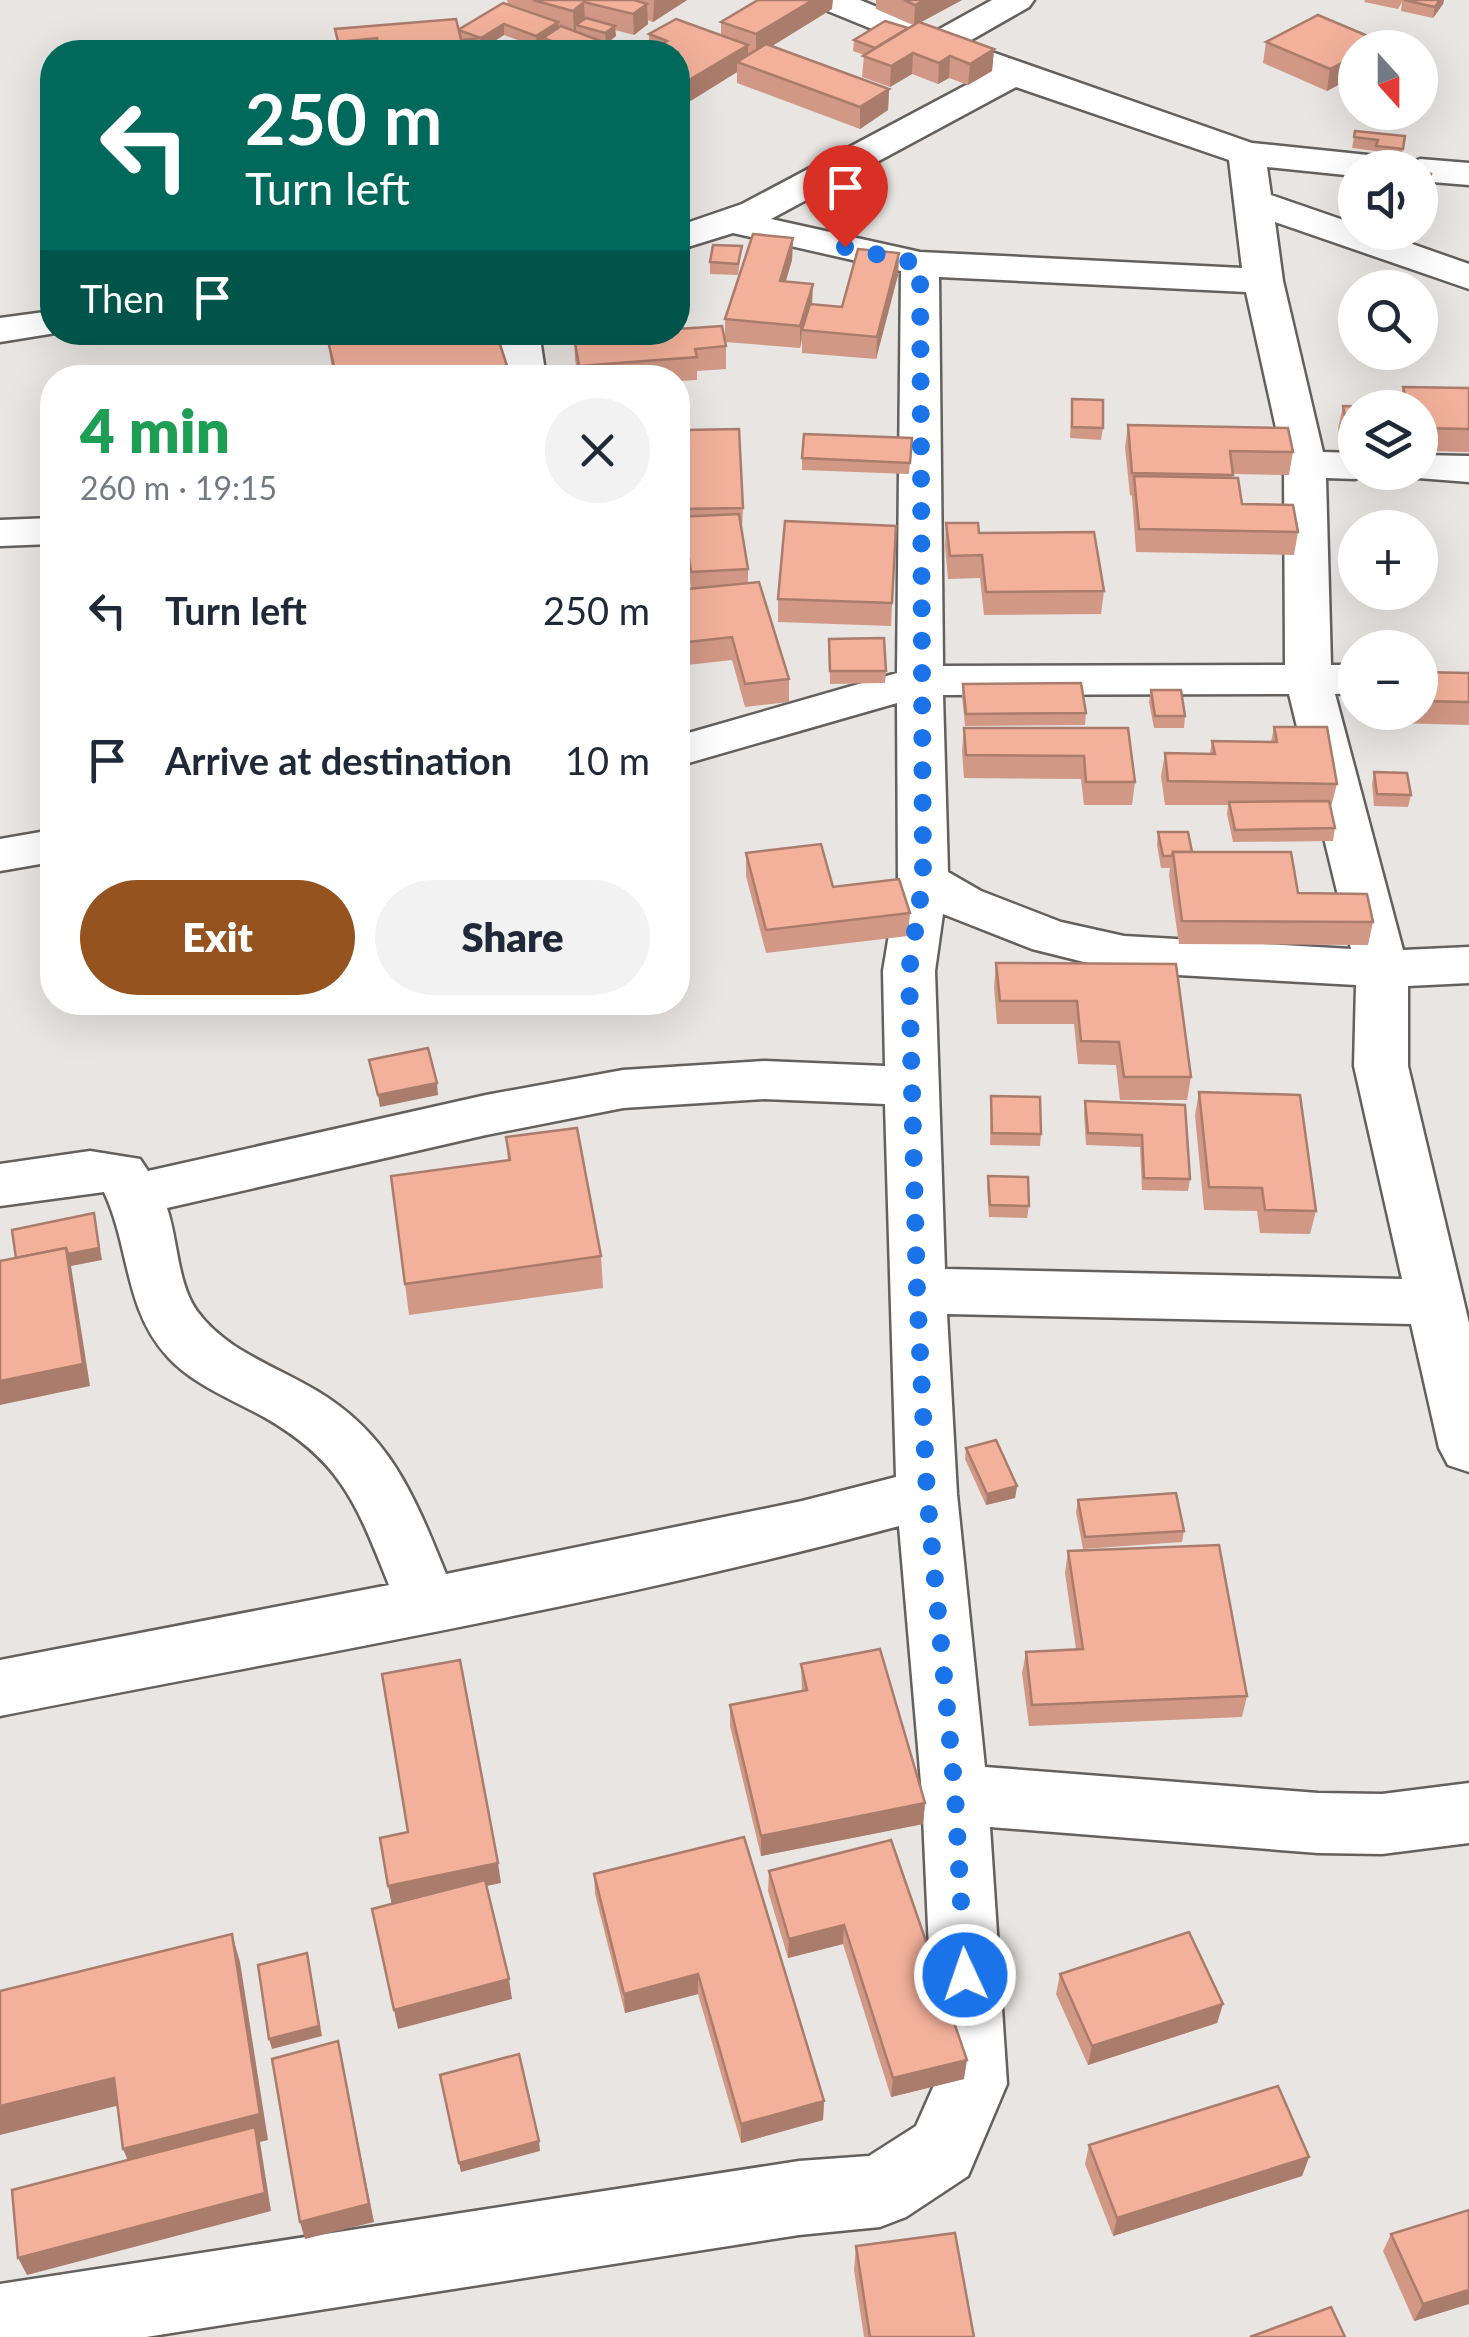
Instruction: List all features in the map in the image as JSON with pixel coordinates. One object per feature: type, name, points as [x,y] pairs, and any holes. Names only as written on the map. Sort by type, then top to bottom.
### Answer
[{"type":"street","points":[[830,0],[1012,74],[1247,154],[1338,163]]},
{"type":"street","points":[[938,44],[1017,0]]},
{"type":"street","points":[[690,234],[756,212],[1012,74]]},
{"type":"street","points":[[1247,154],[1263,281],[1305,464],[1308,678],[1382,969],[1381,1066],[1469,1448]]},
{"type":"street","points":[[1438,171],[1469,174]]},
{"type":"street","points":[[1251,201],[1469,277]]},
{"type":"street","points":[[732,221],[920,264],[1263,281]]},
{"type":"street","points":[[0,2322],[799,2198],[880,2190],[942,2150],[971,2084],[955,1794],[927,1494],[917,1290],[909,971],[923,880],[920,264]]},
{"type":"street","points":[[0,330],[40,325]]},
{"type":"street","points":[[1305,464],[1338,465]]},
{"type":"street","points":[[1438,468],[1469,469]]},
{"type":"street","points":[[0,533],[40,532]]},
{"type":"street","points":[[690,748],[920,681],[1338,679]]},
{"type":"street","points":[[0,855],[40,848]]},
{"type":"street","points":[[923,880],[963,903],[1050,937],[1124,954],[1382,969],[1469,965]]},
{"type":"street","points":[[138,1194],[486,1115],[623,1090],[764,1080],[912,1086]]},
{"type":"street","points":[[0,1184],[90,1172],[121,1173],[138,1194],[144,1239],[161,1296],[187,1340],[302,1411],[370,1472],[427,1602]]},
{"type":"street","points":[[917,1290],[1436,1302]]},
{"type":"street","points":[[0,1688],[802,1527],[927,1494]]},
{"type":"street","points":[[955,1794],[1172,1816],[1375,1824],[1469,1812]]},
{"type":"building","points":[[533,0],[634,0],[647,4],[633,14],[584,2],[573,11]]},
{"type":"building","points":[[758,0],[813,0],[756,34],[721,22]]},
{"type":"building","points":[[1404,0],[1440,0],[1435,7]]},
{"type":"building","points":[[503,3],[558,22],[536,36],[504,24],[481,38],[458,30]]},
{"type":"building","points":[[1318,15],[1354,30],[1338,30],[1338,65],[1330,69],[1266,42]]},
{"type":"building","points":[[586,18],[615,26],[605,33],[576,25]]},
{"type":"building","points":[[456,19],[461,40],[338,40],[335,29]]},
{"type":"building","points":[[676,19],[748,45],[690,79],[690,40],[664,40],[649,34]]},
{"type":"building","points":[[885,21],[908,28],[875,48],[854,40]]},
{"type":"building","points":[[919,22],[994,49],[970,64],[950,56],[939,63],[913,53],[891,66],[863,56]]},
{"type":"building","points":[[561,26],[598,40],[549,40],[543,38]]},
{"type":"building","points":[[766,44],[889,89],[860,107],[737,62]]},
{"type":"building","points":[[1355,131],[1405,136],[1403,149],[1376,146],[1378,140],[1354,137]]},
{"type":"building","points":[[753,234],[793,238],[780,281],[813,284],[800,326],[725,319]]},
{"type":"building","points":[[713,245],[742,246],[738,264],[710,262]]},
{"type":"building","points":[[858,249],[899,253],[877,337],[802,330],[810,304],[842,307]]},
{"type":"building","points":[[722,326],[726,346],[695,349],[697,357],[579,365],[575,345],[690,345],[690,328]]},
{"type":"building","points":[[329,345],[500,345],[507,365],[334,365]]},
{"type":"building","points":[[1403,387],[1469,388],[1469,429],[1438,428],[1438,390]]},
{"type":"building","points":[[1072,399],[1103,400],[1103,428],[1072,427]]},
{"type":"building","points":[[1128,425],[1288,428],[1293,452],[1230,451],[1233,475],[1132,473]]},
{"type":"building","points":[[739,429],[743,508],[690,509],[690,430]]},
{"type":"building","points":[[804,434],[912,438],[910,463],[802,458]]},
{"type":"building","points":[[1134,476],[1238,478],[1242,504],[1293,505],[1298,532],[1139,529]]},
{"type":"building","points":[[739,514],[748,569],[691,572],[690,516]]},
{"type":"building","points":[[785,521],[896,526],[892,603],[778,599]]},
{"type":"building","points":[[946,523],[978,523],[979,533],[1094,532],[1104,591],[986,592],[982,555],[950,556]]},
{"type":"building","points":[[759,582],[789,679],[745,684],[732,637],[690,642],[690,589]]},
{"type":"building","points":[[884,638],[886,671],[830,671],[829,639]]},
{"type":"building","points":[[1438,672],[1469,673],[1469,702],[1438,701]]},
{"type":"building","points":[[1081,683],[1086,713],[966,714],[963,684]]},
{"type":"building","points":[[1151,690],[1181,690],[1185,716],[1155,716]]},
{"type":"building","points":[[1274,727],[1327,727],[1337,784],[1168,781],[1165,753],[1215,754],[1212,741],[1277,742]]},
{"type":"building","points":[[964,728],[1128,728],[1135,782],[1086,782],[1084,756],[966,755]]},
{"type":"building","points":[[1374,772],[1407,773],[1411,795],[1377,794]]},
{"type":"building","points":[[1329,801],[1335,828],[1235,830],[1229,802]]},
{"type":"building","points":[[1158,832],[1188,832],[1192,852],[1163,856]]},
{"type":"building","points":[[821,844],[833,887],[899,879],[910,913],[766,930],[746,853]]},
{"type":"building","points":[[1173,852],[1291,852],[1298,893],[1367,894],[1373,922],[1182,921]]},
{"type":"building","points":[[996,963],[1176,964],[1191,1077],[1124,1077],[1119,1042],[1081,1041],[1077,1001],[1000,1001]]},
{"type":"building","points":[[428,1048],[437,1083],[378,1095],[369,1060]]},
{"type":"building","points":[[1199,1092],[1300,1095],[1316,1211],[1265,1210],[1262,1188],[1209,1187]]},
{"type":"building","points":[[991,1096],[1040,1097],[1041,1134],[992,1133]]},
{"type":"building","points":[[1085,1101],[1185,1105],[1190,1179],[1144,1178],[1142,1135],[1088,1133]]},
{"type":"building","points":[[577,1128],[601,1256],[405,1284],[391,1176],[510,1160],[506,1137]]},
{"type":"building","points":[[988,1176],[1028,1177],[1029,1206],[990,1205]]},
{"type":"building","points":[[94,1213],[99,1248],[68,1254],[66,1248],[16,1258],[12,1230]]},
{"type":"building","points":[[66,1248],[83,1364],[0,1381],[0,1261]]},
{"type":"building","points":[[996,1440],[1017,1486],[987,1494],[966,1448]]},
{"type":"building","points":[[1176,1493],[1184,1531],[1085,1537],[1078,1500]]},
{"type":"building","points":[[1219,1545],[1247,1696],[1032,1705],[1026,1652],[1083,1649],[1068,1551]]},
{"type":"building","points":[[880,1649],[925,1803],[761,1836],[730,1705],[807,1690],[801,1664]]},
{"type":"building","points":[[460,1660],[498,1863],[388,1886],[380,1838],[408,1832],[382,1674]]},
{"type":"building","points":[[744,1837],[824,2101],[741,2124],[698,1974],[624,1994],[594,1874]]},
{"type":"building","points":[[891,1840],[967,2060],[893,2078],[844,1925],[789,1939],[769,1871]]},
{"type":"building","points":[[485,1880],[509,1979],[394,2010],[372,1909]]},
{"type":"building","points":[[1189,1932],[1223,2004],[1092,2046],[1060,1974]]},
{"type":"building","points":[[232,1934],[260,2114],[123,2149],[114,2078],[0,2106],[0,1991]]},
{"type":"building","points":[[307,1953],[319,2026],[269,2039],[258,1965]]},
{"type":"building","points":[[338,2041],[369,2204],[300,2222],[272,2059]]},
{"type":"building","points":[[519,2054],[539,2141],[459,2163],[440,2075]]},
{"type":"building","points":[[1278,2086],[1309,2157],[1117,2218],[1089,2145]]},
{"type":"building","points":[[255,2127],[265,2193],[18,2258],[12,2190]]},
{"type":"building","points":[[1469,2210],[1469,2290],[1423,2304],[1391,2234]]},
{"type":"building","points":[[955,2233],[974,2337],[870,2337],[856,2246]]},
{"type":"building","points":[[1331,2307],[1345,2337],[1250,2337]]},
{"type":"route","points":[[845,247],[920,264],[923,880],[909,971],[917,1290],[927,1494],[955,1794],[965,1975]]}]
